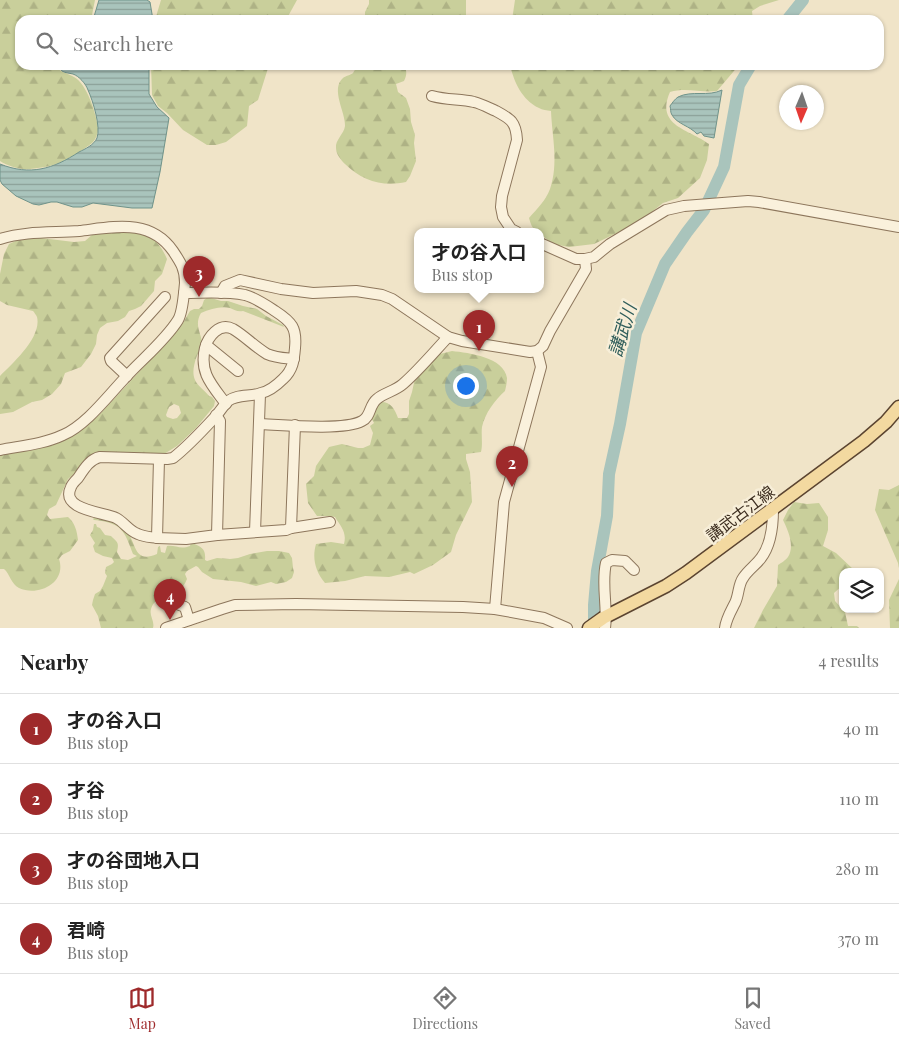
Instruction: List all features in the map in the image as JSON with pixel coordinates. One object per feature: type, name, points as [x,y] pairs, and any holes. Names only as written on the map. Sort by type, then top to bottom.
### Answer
[{"type":"main road","name":"講武古江線","points":[[589,628],[605,621],[686,573],[864,441],[886,422],[899,407]]},
{"type":"street","points":[[432,96],[475,102],[509,118],[514,123],[517,140],[502,196],[501,207],[510,228]]},
{"type":"street","points":[[544,245],[576,259],[585,259],[594,257],[610,244],[674,207],[748,201],[899,227]]},
{"type":"street","points":[[0,239],[14,235],[106,228],[143,229],[162,238],[170,246],[185,272],[180,318],[162,340],[92,412],[64,435],[0,450]]},
{"type":"street","points":[[220,293],[225,286],[240,280],[255,282],[281,290],[313,293],[356,292],[382,295],[392,299],[448,336],[462,341],[530,352],[537,351],[543,346],[586,269],[585,259]]},
{"type":"street","points":[[184,292],[245,295],[263,303],[289,320],[296,335],[291,370],[274,387],[260,394],[230,400],[172,458],[95,458],[70,487],[71,501],[83,509],[120,520],[137,534],[157,538],[186,539],[286,530],[330,522]]},
{"type":"street","points":[[126,376],[110,361],[110,358],[166,297]]},
{"type":"street","points":[[226,404],[205,372],[206,345],[210,336],[216,330],[230,328],[267,353],[277,357],[294,359]]},
{"type":"street","points":[[259,424],[335,426],[362,422],[368,416],[375,400],[402,385],[448,336]]},
{"type":"street","points":[[206,345],[238,371]]},
{"type":"street","points":[[495,610],[504,502],[541,367],[537,351]]},
{"type":"street","points":[[255,532],[260,394]]},
{"type":"street","points":[[216,415],[220,421],[217,535]]},
{"type":"street","points":[[291,528],[294,425]]},
{"type":"street","points":[[157,538],[159,459]]},
{"type":"street","points":[[725,628],[744,576],[761,559],[766,551],[773,524],[773,510]]},
{"type":"street","points":[[605,621],[604,576],[606,563],[612,560],[625,561],[634,570]]},
{"type":"street","points":[[177,604],[184,606],[189,620]]},
{"type":"street","points":[[166,628],[235,606],[306,604],[463,607],[544,618],[567,628]]},
{"type":"green space","points":[[0,0],[95,0],[92,15],[15,15],[15,70],[60,70],[79,81],[87,92],[93,107],[98,128],[96,138],[86,148],[53,165],[22,169],[0,161]]},
{"type":"green space","points":[[161,0],[297,0],[289,15],[156,15]]},
{"type":"green space","points":[[369,0],[466,0],[466,15],[365,15]]},
{"type":"green space","points":[[515,0],[779,0],[760,6],[752,11],[752,15],[513,15]]},
{"type":"green space","points":[[151,70],[267,70],[258,100],[249,106],[247,126],[226,142],[216,145],[207,145],[183,130],[158,106],[152,95]]},
{"type":"green space","points":[[355,70],[406,70],[404,81],[396,84],[398,92],[406,98],[410,109],[415,135],[416,161],[406,182],[389,184],[373,181],[358,175],[340,159],[336,148],[345,126],[345,121],[338,88],[343,78]]},
{"type":"green space","points":[[512,70],[735,70],[717,91],[682,90],[670,92],[667,112],[670,119],[676,125],[709,144],[707,160],[700,178],[678,198],[663,203],[644,218],[621,231],[594,244],[569,247],[553,244],[544,237],[544,228],[534,228],[529,218],[546,197],[553,179],[555,160],[551,111],[543,110],[533,105],[523,95]]},
{"type":"green space","points":[[118,231],[135,232],[148,236],[163,251],[167,259],[162,274],[155,281],[154,291],[141,306],[129,311],[125,317],[118,321],[107,323],[100,328],[91,354],[81,367],[65,373],[61,384],[52,394],[13,412],[0,414],[0,376],[31,341],[37,325],[37,317],[33,311],[7,305],[0,301],[0,274],[4,254],[9,244],[20,239],[33,237],[74,242],[85,241],[93,234]]},
{"type":"green space","points":[[208,297],[257,309],[284,327],[230,308],[216,308],[201,313],[198,325],[202,343],[193,371],[197,384],[215,401],[214,406],[196,428],[177,446],[164,454],[131,452],[97,454],[68,479],[56,505],[49,509],[47,515],[50,519],[68,517],[75,527],[78,540],[70,551],[59,559],[59,575],[49,586],[34,591],[19,588],[4,569],[0,569],[0,455],[55,443],[70,437],[86,427],[163,346],[183,323],[190,311],[199,309]],"holes":[[[174,404],[179,406],[181,413],[177,418],[167,417],[169,407]]]},
{"type":"green space","points":[[452,351],[485,357],[500,365],[507,378],[505,391],[491,407],[483,422],[481,452],[466,454],[470,472],[472,502],[456,535],[451,552],[433,565],[414,574],[410,572],[389,577],[365,576],[325,583],[315,564],[316,544],[331,542],[344,544],[345,536],[335,517],[317,516],[308,503],[306,484],[314,476],[316,466],[329,447],[342,444],[363,448],[370,445],[373,433],[370,426],[374,423],[370,416],[380,402],[392,406],[398,418],[407,418],[415,378],[436,355]]},
{"type":"green space","points":[[899,485],[899,568],[875,510],[879,489],[889,490]]},
{"type":"green space","points":[[794,502],[819,503],[828,517],[828,530],[823,546],[836,553],[852,568],[839,568],[839,589],[834,593],[835,601],[839,605],[839,613],[845,613],[848,626],[857,626],[859,628],[754,628],[777,586],[778,565],[790,553],[790,538],[783,520]]},
{"type":"green space","points":[[95,517],[105,519],[123,528],[137,551],[144,556],[157,554],[158,547],[160,546],[161,552],[165,553],[167,546],[183,548],[190,546],[191,543],[203,549],[205,560],[207,561],[217,558],[238,558],[267,551],[279,551],[289,553],[292,558],[294,572],[292,578],[286,582],[276,584],[271,582],[256,586],[241,582],[213,579],[196,566],[187,571],[185,574],[187,579],[180,589],[155,602],[151,609],[153,628],[101,628],[98,616],[92,605],[95,594],[100,591],[107,576],[105,573],[106,567],[114,562],[112,558],[95,552],[93,546],[95,543],[90,535],[94,524],[105,535],[111,536],[117,542],[117,552],[121,559],[128,560],[137,556],[133,554],[121,529],[111,523],[94,520]]},
{"type":"green space","points":[[899,579],[899,628],[890,628],[889,600]]},
{"type":"water","points":[[99,0],[147,0],[150,2],[152,15],[94,15]]},
{"type":"water","points":[[149,70],[149,94],[157,107],[169,118],[152,208],[132,208],[93,203],[82,207],[73,207],[57,202],[39,205],[16,196],[2,184],[0,180],[0,164],[21,170],[41,169],[60,163],[87,148],[97,138],[96,114],[87,88],[78,76],[62,71]]},
{"type":"water","points":[[722,90],[714,138],[704,136],[701,132],[697,134],[677,121],[671,114],[670,106],[678,97]]},
{"type":"waterway","name":"講武川","points":[[791,15],[803,0]]},
{"type":"waterway","name":"講武川","points":[[594,628],[597,571],[607,516],[609,474],[636,333],[665,264],[704,210],[724,167],[739,85],[748,70]]},
{"type":"place","name":"才の谷団地入口","points":[[199,297]]},
{"type":"place","name":"才の谷入口","points":[[479,351]]},
{"type":"place","name":"才谷","points":[[512,487]]},
{"type":"place","name":"君崎","points":[[170,620]]}]
